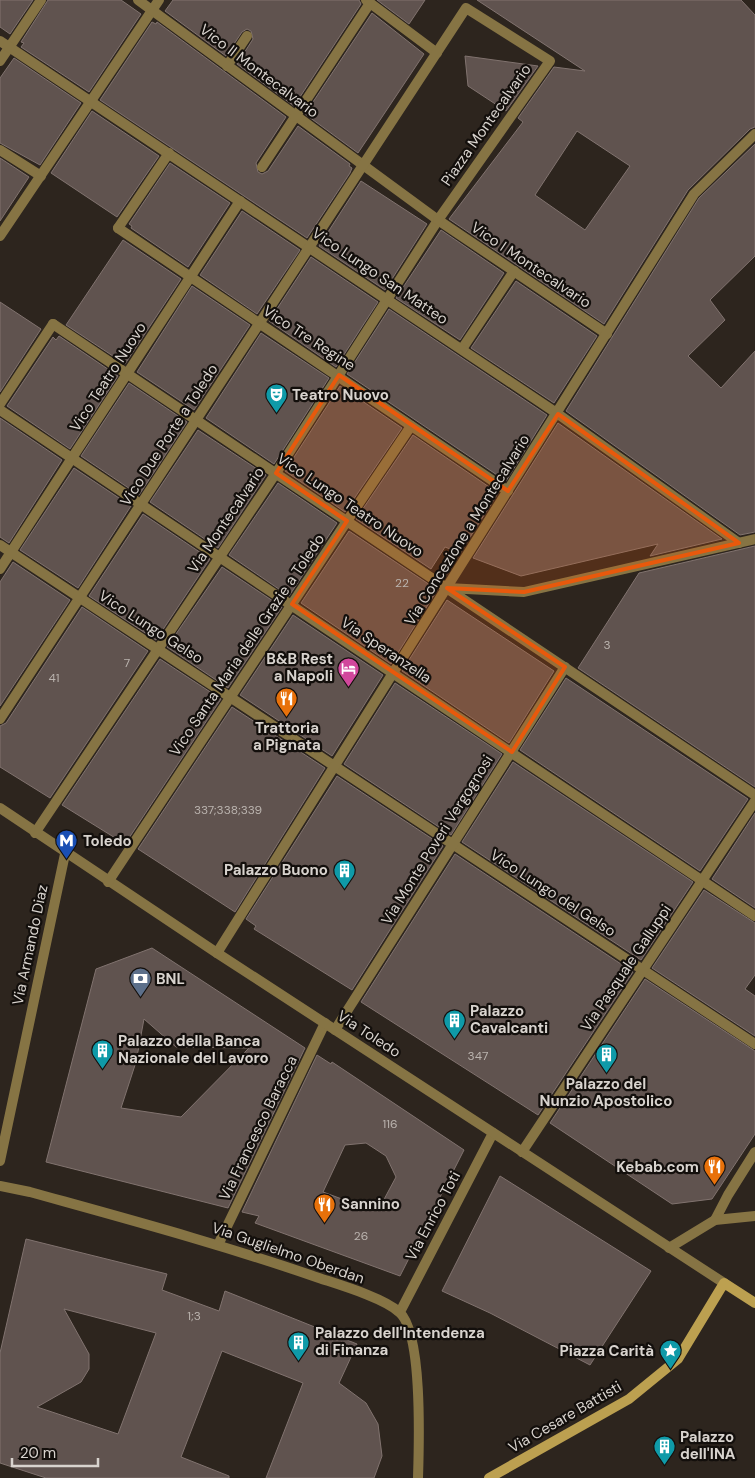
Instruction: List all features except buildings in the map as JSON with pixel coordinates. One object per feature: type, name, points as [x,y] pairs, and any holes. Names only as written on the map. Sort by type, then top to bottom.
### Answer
[{"type":"main road","points":[[724,1283],[755,1303]]},
{"type":"main road","name":"Via Cesare Battisti","points":[[489,1478],[629,1399],[678,1359],[724,1283]]},
{"type":"street","points":[[0,61],[41,0]]},
{"type":"street","name":"Vico II Montecalvario","points":[[138,0],[363,167]]},
{"type":"street","points":[[0,236],[159,0]]},
{"type":"street","points":[[262,167],[368,1],[437,53]]},
{"type":"street","name":"Piazza Montecalvario","points":[[363,167],[466,8],[550,62],[438,220]]},
{"type":"street","points":[[227,66],[247,36]]},
{"type":"street","name":"Vico Lungo San Matteo","points":[[0,41],[169,152],[558,414],[739,543]]},
{"type":"street","name":"Via Concezione a Montecalvario","points":[[217,954],[558,414],[694,194],[755,134]]},
{"type":"street","points":[[0,150],[41,176]]},
{"type":"street","name":"Vico Tre Regine","points":[[169,152],[118,228],[508,491]]},
{"type":"street","points":[[363,167],[438,220]]},
{"type":"street","name":"Vico Due Porte a Toledo","points":[[0,719],[363,167]]},
{"type":"street","name":"Vico Teatro Nuovo","points":[[0,569],[240,201]]},
{"type":"street","name":"Vico I Montecalvario","points":[[438,220],[607,334]]},
{"type":"street","name":"Via Montecalvario","points":[[35,833],[276,473],[438,220]]},
{"type":"street","points":[[462,349],[514,271]]},
{"type":"street","name":"Vico Lungo Teatro Nuovo","points":[[0,404],[53,324],[755,795]]},
{"type":"street","name":"Via Speranzella","points":[[0,410],[218,558],[292,604],[755,916]]},
{"type":"street","name":"Vico Santa Maria delle Grazie a Toledo","points":[[108,882],[411,426]]},
{"type":"street","points":[[448,588],[524,592],[755,539]]},
{"type":"street","name":"Vico Lungo Gelso","points":[[0,546],[335,767]]},
{"type":"street","name":"Via Monte Poveri Vergognosi","points":[[335,1030],[565,667]]},
{"type":"street","name":"Vico Lungo del Gelso","points":[[335,767],[755,1044]]},
{"type":"street","name":"Via Pasquale Galluppi","points":[[522,1152],[755,801]]},
{"type":"street","name":"Via Toledo","points":[[0,808],[65,854],[217,954],[724,1283]]},
{"type":"street","name":"Via Armando Diaz","points":[[0,1161],[65,854]]},
{"type":"street","name":"Via Francesco Baracca","points":[[218,1245],[325,1023]]},
{"type":"street","name":"Via Enrico Toti","points":[[400,1312],[493,1133]]},
{"type":"street","points":[[714,1220],[755,1152]]},
{"type":"street","name":"Via Guglielmo Oberdan","points":[[0,1186],[30,1192],[218,1245],[347,1288],[400,1312]]},
{"type":"street","points":[[669,1248],[714,1220],[755,1216]]},
{"type":"street","points":[[400,1312],[410,1330],[414,1362],[420,1433],[418,1478]]},
{"type":"highlighted area","points":[[339,375],[508,491],[558,414],[739,543],[524,592],[447,588],[565,667],[512,752],[292,604],[347,521],[276,473]]},
{"type":"place","name":"Teatro Nuovo","points":[[276,414]]},
{"type":"place","name":"B&B Rest a Napoli","points":[[349,687]]},
{"type":"place","name":"Trattoria a Pignata","points":[[287,718]]},
{"type":"place","name":"Toledo","points":[[67,860]]},
{"type":"place","name":"Palazzo Buono","points":[[344,889]]},
{"type":"place","name":"BNL","points":[[140,998]]},
{"type":"place","name":"Palazzo Cavalcanti","points":[[454,1039]]},
{"type":"place","name":"Palazzo della Banca Nazionale del Lavoro","points":[[102,1069]]},
{"type":"place","name":"Palazzo del Nunzio Apostolico","points":[[606,1074]]},
{"type":"place","name":"Kebab.com","points":[[715,1186]]},
{"type":"place","name":"Sannino","points":[[325,1223]]},
{"type":"place","name":"Palazzo dell'Intendenza di Finanza","points":[[299,1361]]},
{"type":"place","name":"Piazza Carità","points":[[670,1370]]},
{"type":"place","name":"Palazzo dell'INA","points":[[664,1465]]}]
